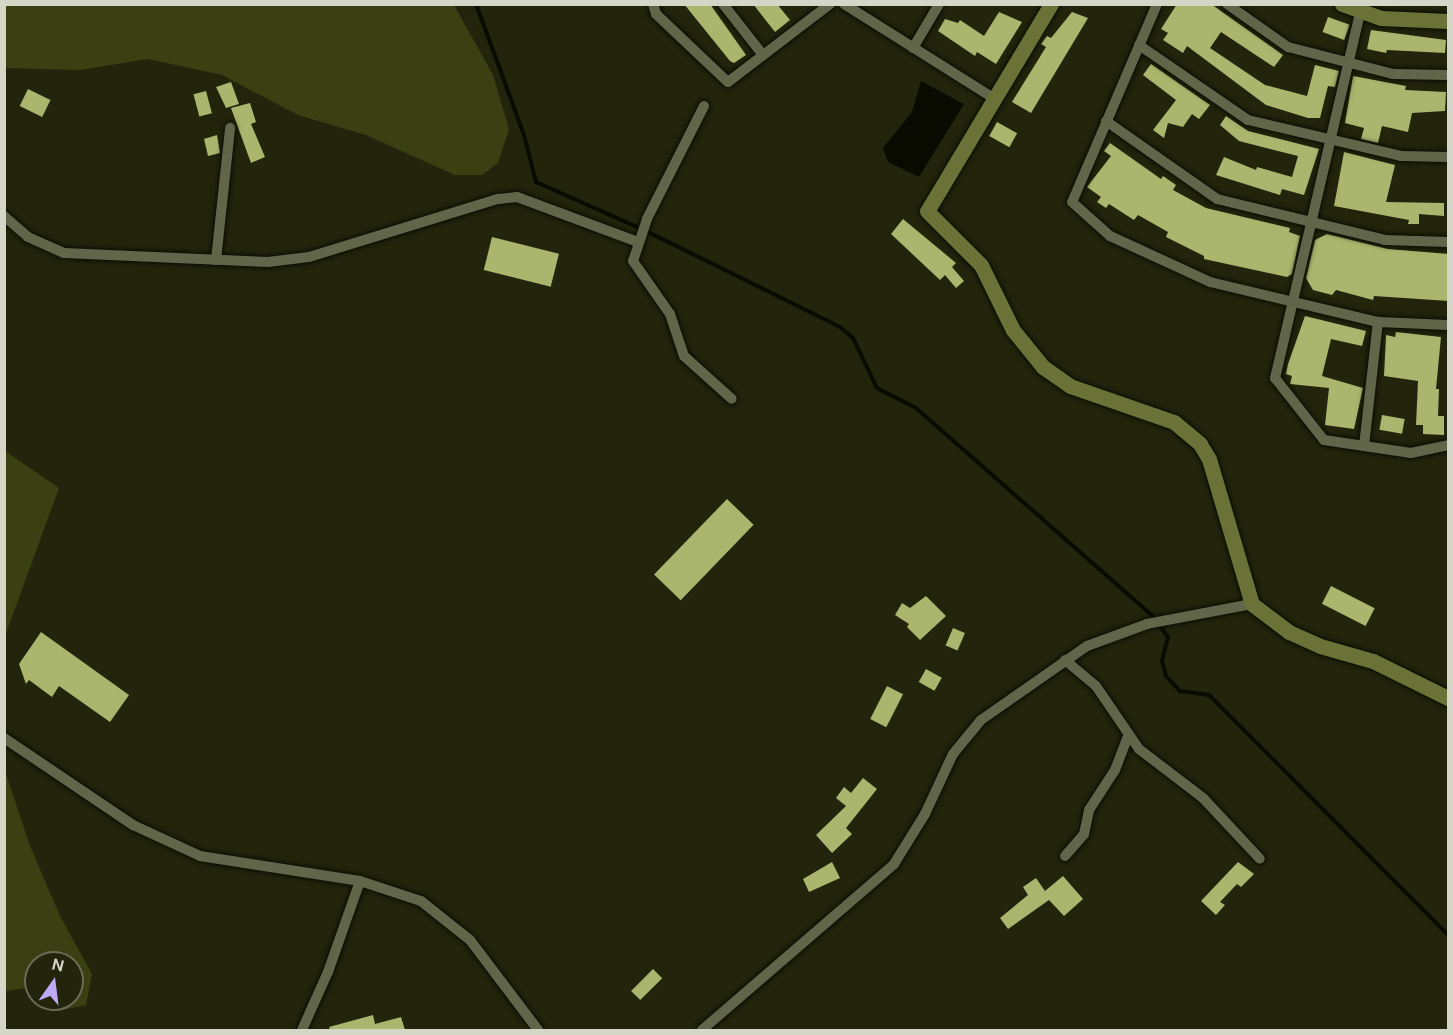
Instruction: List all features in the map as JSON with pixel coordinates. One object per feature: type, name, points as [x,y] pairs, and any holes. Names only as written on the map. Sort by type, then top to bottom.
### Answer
[{"type":"street","points":[[653,4],[656,14],[728,82],[830,4]]},
{"type":"street","points":[[723,4],[763,56]]},
{"type":"street","points":[[844,4],[993,98]]},
{"type":"street","points":[[913,48],[939,4]]},
{"type":"street","points":[[1050,4],[927,211],[981,265],[1013,330],[1043,366],[1070,386],[1174,422],[1200,444],[1209,459],[1252,604],[1289,632],[1320,646],[1373,661],[1449,698]]},
{"type":"street","points":[[1157,4],[1072,202],[1110,236],[1210,282],[1378,322],[1449,325]]},
{"type":"street","points":[[1227,4],[1288,47],[1393,74],[1449,75]]},
{"type":"street","points":[[1342,4],[1360,13],[1449,21]]},
{"type":"street","points":[[1360,13],[1275,378],[1324,440],[1412,453],[1449,445]]},
{"type":"street","points":[[1139,45],[1248,120],[1401,156],[1449,157]]},
{"type":"street","points":[[704,106],[634,252],[636,270],[670,314],[684,356],[732,399]]},
{"type":"street","points":[[1107,121],[1217,200],[1385,240],[1449,242]]},
{"type":"street","points":[[216,260],[230,128]]},
{"type":"street","points":[[4,216],[28,237],[64,253],[268,262],[309,257],[498,199],[517,197],[638,242]]},
{"type":"street","points":[[1364,446],[1378,322]]},
{"type":"street","points":[[702,1030],[894,864],[925,814],[963,737],[1087,646],[1147,624],[1252,604]]},
{"type":"street","points":[[1065,660],[1096,686],[1128,736],[1150,758],[1203,798],[1260,859]]},
{"type":"street","points":[[1065,856],[1084,834],[1089,810],[1122,758],[1128,736]]},
{"type":"street","points":[[4,738],[134,825],[200,856],[360,881],[393,889],[437,912],[470,940],[538,1030]]},
{"type":"street","points":[[302,1030],[328,972],[360,881]]},
{"type":"green space","points":[[5,4],[454,5],[493,75],[509,129],[498,163],[482,175],[455,175],[366,135],[298,115],[222,75],[148,59],[80,70],[5,68]]},
{"type":"green space","points":[[5,451],[59,488],[5,636]]},
{"type":"green space","points":[[4,768],[30,846],[60,916],[79,951],[24,951],[24,988],[5,991]]},
{"type":"green space","points":[[84,960],[92,974],[86,1005],[84,1005]]},
{"type":"shaded area","points":[[921,81],[964,104],[919,177],[888,162],[883,148],[912,112]]},
{"type":"building","points":[[684,4],[710,4],[746,55],[734,63],[730,61]]},
{"type":"building","points":[[753,4],[777,4],[790,20],[775,32]]},
{"type":"building","points":[[1177,4],[1211,4],[1283,55],[1274,67],[1221,32],[1210,48],[1265,85],[1307,96],[1315,65],[1339,71],[1335,87],[1328,86],[1320,118],[1308,118],[1266,105],[1187,46],[1183,53],[1163,40],[1168,33],[1161,29]]},
{"type":"building","points":[[999,12],[1022,22],[996,64],[977,52],[975,56],[938,31],[945,19],[958,23],[960,20],[984,36]]},
{"type":"building","points":[[1072,12],[1088,18],[1031,113],[1012,102],[1046,47],[1041,44],[1047,36],[1051,38]]},
{"type":"building","points":[[1328,17],[1350,25],[1344,40],[1323,32]]},
{"type":"building","points":[[1371,30],[1446,40],[1445,53],[1387,50],[1386,53],[1367,49]]},
{"type":"building","points":[[1151,64],[1210,105],[1199,119],[1192,114],[1183,127],[1168,123],[1164,138],[1153,130],[1176,100],[1143,75]]},
{"type":"building","points":[[1353,76],[1406,86],[1405,90],[1446,92],[1445,111],[1412,113],[1408,132],[1382,126],[1378,143],[1361,139],[1364,128],[1345,123]]},
{"type":"building","points":[[231,82],[239,104],[226,108],[216,87]]},
{"type":"building","points":[[28,89],[50,100],[42,117],[20,106]]},
{"type":"building","points":[[206,91],[212,113],[199,117],[193,94]]},
{"type":"building","points":[[250,103],[256,122],[251,124],[265,157],[251,163],[231,108]]},
{"type":"building","points":[[1226,116],[1248,131],[1319,149],[1304,195],[1282,189],[1280,195],[1216,175],[1224,157],[1256,170],[1257,167],[1292,177],[1298,156],[1239,141],[1220,125]]},
{"type":"building","points":[[997,122],[1017,133],[1009,147],[989,136]]},
{"type":"building","points":[[217,135],[220,153],[208,156],[204,139]]},
{"type":"building","points":[[1110,143],[1161,179],[1163,176],[1176,185],[1173,190],[1206,208],[1290,228],[1289,232],[1300,236],[1292,274],[1287,277],[1204,259],[1204,256],[1166,237],[1168,232],[1138,215],[1134,220],[1109,204],[1106,208],[1097,202],[1101,197],[1087,187],[1111,156],[1104,151]]},
{"type":"building","points":[[1344,152],[1395,165],[1386,202],[1444,203],[1444,216],[1419,214],[1419,224],[1408,224],[1409,220],[1334,206]]},
{"type":"building","points":[[903,219],[956,263],[952,267],[964,281],[956,288],[945,275],[940,280],[891,234]]},
{"type":"building","points":[[1327,234],[1388,249],[1449,254],[1449,301],[1374,296],[1373,300],[1336,290],[1332,295],[1313,290],[1306,278],[1315,240]]},
{"type":"building","points":[[492,237],[559,254],[551,287],[484,270]]},
{"type":"building","points":[[1305,316],[1366,331],[1362,346],[1331,339],[1322,376],[1363,388],[1354,429],[1325,425],[1329,388],[1290,384],[1292,376],[1286,374],[1288,364]]},
{"type":"building","points":[[1396,332],[1441,337],[1436,389],[1439,389],[1438,416],[1444,416],[1444,435],[1423,434],[1423,425],[1416,425],[1418,381],[1384,376],[1386,335],[1395,337]]},
{"type":"building","points":[[1382,415],[1405,419],[1402,434],[1379,430]]},
{"type":"building","points":[[727,499],[754,525],[681,600],[654,575]]},
{"type":"building","points":[[1331,586],[1375,608],[1366,626],[1322,604]]},
{"type":"building","points":[[926,596],[946,616],[920,640],[907,627],[909,624],[895,615],[902,603],[910,608]]},
{"type":"building","points":[[953,628],[965,633],[958,651],[946,645]]},
{"type":"building","points":[[41,632],[129,695],[110,722],[59,686],[52,697],[29,680],[26,684],[19,664]]},
{"type":"building","points":[[926,669],[942,678],[934,691],[919,682]]},
{"type":"building","points":[[887,686],[903,694],[886,727],[870,719]]},
{"type":"building","points":[[863,778],[877,789],[846,828],[852,834],[832,853],[816,835],[846,806],[836,798],[844,787],[851,793]]},
{"type":"building","points":[[832,862],[840,878],[809,892],[803,879]]},
{"type":"building","points":[[1238,862],[1254,874],[1241,887],[1237,884],[1220,902],[1225,905],[1216,915],[1201,901]]},
{"type":"building","points":[[1063,876],[1083,899],[1064,916],[1049,900],[1008,929],[1000,918],[1028,895],[1023,887],[1036,878],[1045,891]]},
{"type":"building","points":[[653,969],[662,978],[640,1000],[631,991]]},
{"type":"building","points":[[373,1015],[375,1024],[401,1017],[405,1030],[330,1030],[329,1027]]},
{"type":"waterway","points":[[476,4],[524,135],[536,182],[646,231],[840,327],[853,338],[877,388],[916,408],[1152,615],[1168,637],[1162,661],[1166,676],[1180,691],[1209,695],[1448,935]]}]
